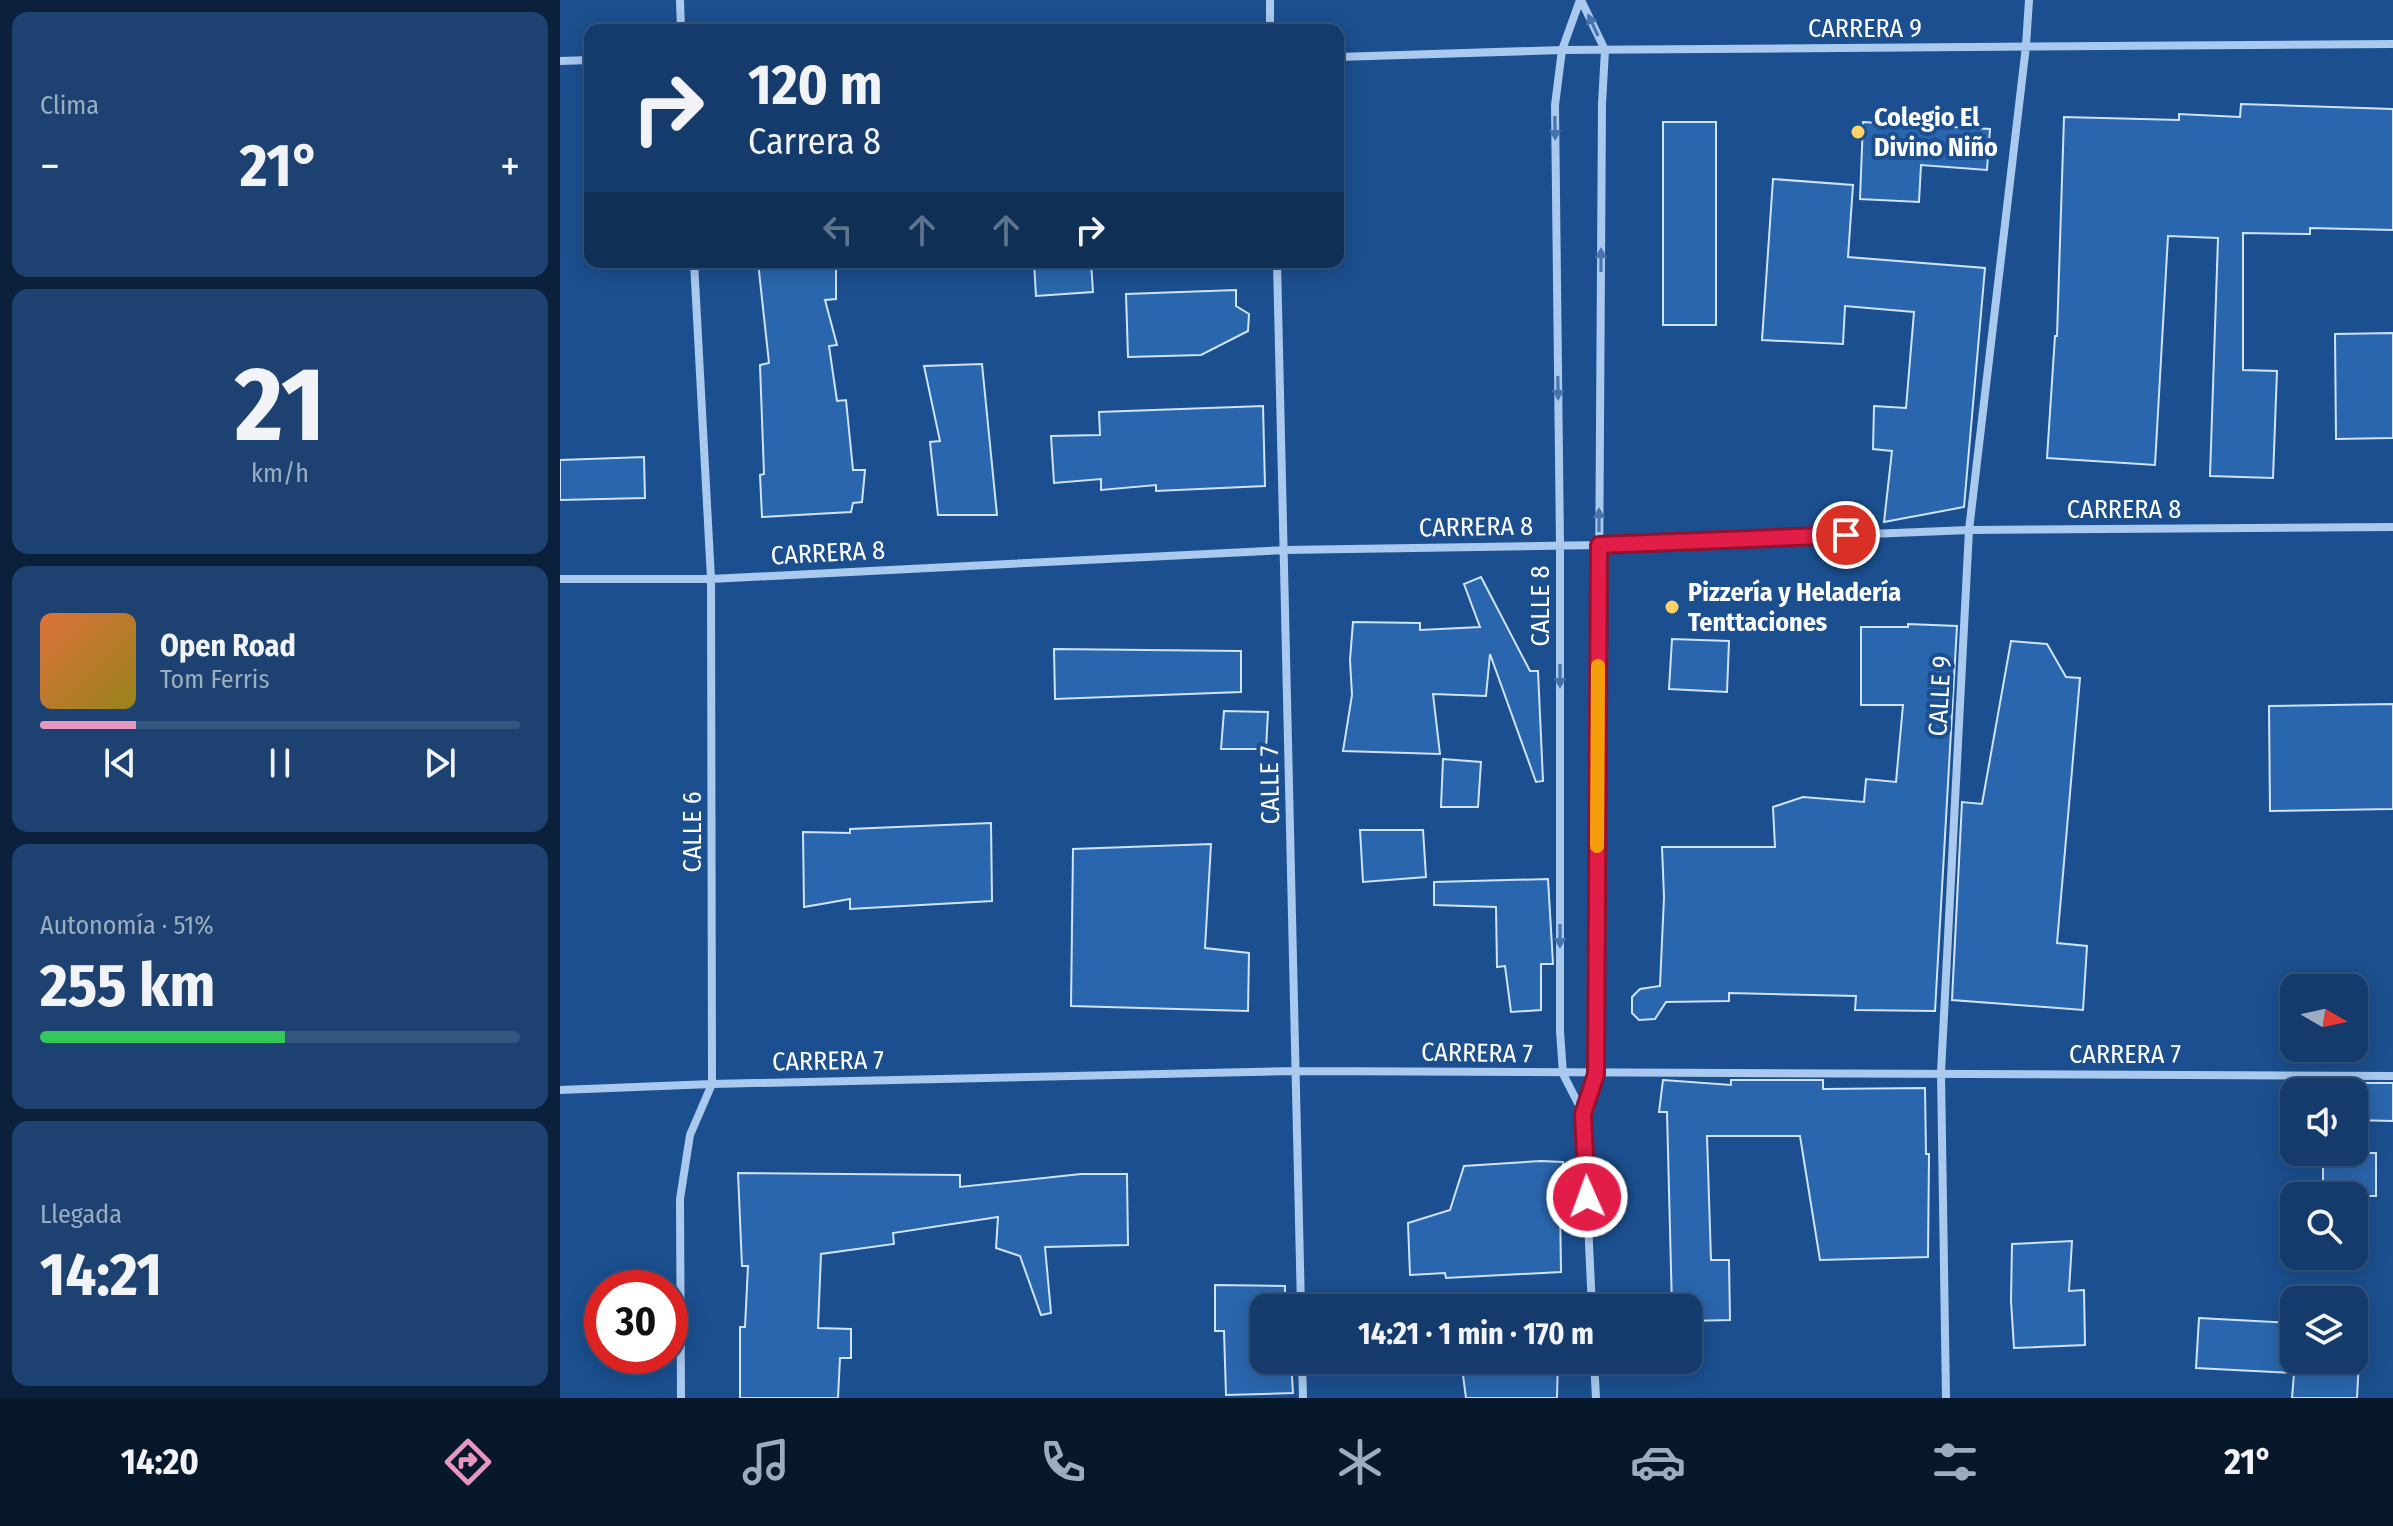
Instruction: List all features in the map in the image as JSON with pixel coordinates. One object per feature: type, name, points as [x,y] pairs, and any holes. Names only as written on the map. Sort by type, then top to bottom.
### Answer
[{"type":"street","points":[[680,0],[681,24]]},
{"type":"street","points":[[1270,0],[1270,24]]},
{"type":"street","name":"CALLE 8","points":[[1580,0],[1605,50],[1596,1074],[1583,1114],[1591,1294]]},
{"type":"street","name":"CALLE 8","points":[[1580,0],[1562,50],[1555,105],[1560,546],[1560,1031],[1563,1074],[1583,1114]]},
{"type":"street","name":"CALLE 9","points":[[1946,1398],[1941,1073],[1969,530],[2029,0]]},
{"type":"street","name":"CARRERA 9","points":[[1344,57],[1562,50],[2393,44]]},
{"type":"street","points":[[560,61],[584,60]]},
{"type":"street","name":"CALLE 6","points":[[681,1398],[680,1199],[690,1135],[712,1084],[711,579],[694,268]]},
{"type":"street","name":"CALLE 7","points":[[1277,268],[1301,1294]]},
{"type":"street","name":"CARRERA 8","points":[[560,579],[711,579],[1285,550],[1599,545],[1969,530],[2393,527]]},
{"type":"street","name":"CARRERA 7","points":[[560,1090],[1297,1071],[2393,1076]]},
{"type":"street","points":[[1302,1374],[1303,1398]]},
{"type":"street","points":[[1595,1374],[1596,1398]]},
{"type":"building","points":[[2241,104],[2393,109],[2393,230],[2310,228],[2310,234],[2243,233],[2243,370],[2277,371],[2273,478],[2210,476],[2218,238],[2168,236],[2155,465],[2047,458],[2057,336],[2064,117],[2179,120],[2179,114],[2240,117]]},
{"type":"building","points":[[1663,122],[1716,122],[1716,325],[1663,325]]},
{"type":"building","points":[[1863,122],[1990,129],[1987,170],[1921,165],[1919,202],[1860,199]]},
{"type":"building","points":[[1773,179],[1853,185],[1848,257],[1985,268],[1964,507],[1884,522],[1892,451],[1873,449],[1874,406],[1906,408],[1914,312],[1845,306],[1843,344],[1762,340]]},
{"type":"building","points":[[759,268],[836,268],[836,299],[825,300],[837,345],[829,346],[837,401],[846,400],[853,470],[865,470],[862,502],[853,503],[851,512],[762,517],[760,475],[764,474],[760,365],[769,363]]},
{"type":"building","points":[[1034,268],[1091,268],[1093,292],[1036,296]]},
{"type":"building","points":[[1236,290],[1236,306],[1249,314],[1248,331],[1201,355],[1128,357],[1126,294]]},
{"type":"building","points":[[2393,333],[2393,438],[2336,439],[2335,334]]},
{"type":"building","points":[[982,364],[997,515],[938,515],[930,442],[940,441],[924,366]]},
{"type":"building","points":[[1263,406],[1265,486],[1156,491],[1156,485],[1101,490],[1101,479],[1054,483],[1051,436],[1100,435],[1099,412]]},
{"type":"building","points":[[644,457],[645,498],[560,500],[560,460]]},
{"type":"building","points":[[1481,577],[1530,671],[1538,671],[1543,781],[1536,782],[1490,654],[1486,696],[1433,694],[1440,754],[1343,751],[1352,695],[1350,660],[1353,622],[1420,623],[1420,630],[1480,627],[1464,584]]},
{"type":"building","points":[[1908,624],[1957,626],[1935,1011],[1855,1010],[1856,996],[1729,993],[1729,1001],[1666,1002],[1655,1019],[1639,1020],[1632,1013],[1632,997],[1640,989],[1660,986],[1664,897],[1662,847],[1775,847],[1773,807],[1803,797],[1864,802],[1866,779],[1896,782],[1903,705],[1861,705],[1861,627],[1908,627]]},
{"type":"building","points":[[1672,639],[1729,641],[1727,692],[1669,689]]},
{"type":"building","points":[[2011,641],[2047,644],[2066,677],[2080,678],[2057,943],[2087,946],[2083,1010],[1952,1000],[1962,802],[1982,804]]},
{"type":"building","points":[[1054,649],[1241,651],[1241,692],[1055,699]]},
{"type":"building","points":[[2393,704],[2393,809],[2270,811],[2269,706]]},
{"type":"building","points":[[1224,711],[1268,712],[1266,749],[1221,749]]},
{"type":"building","points":[[1443,759],[1481,762],[1478,807],[1441,807]]},
{"type":"building","points":[[991,823],[992,901],[850,909],[850,899],[804,907],[803,832],[850,833],[850,829]]},
{"type":"building","points":[[1360,830],[1423,830],[1426,877],[1363,882]]},
{"type":"building","points":[[1211,844],[1205,948],[1249,953],[1248,1011],[1071,1006],[1073,849]]},
{"type":"building","points":[[1548,879],[1553,964],[1541,964],[1541,1010],[1511,1012],[1505,966],[1497,967],[1496,907],[1434,905],[1434,882]]},
{"type":"building","points":[[1663,1080],[1731,1085],[1731,1080],[1823,1080],[1823,1089],[1925,1088],[1926,1154],[1929,1154],[1928,1257],[1820,1260],[1800,1136],[1707,1136],[1711,1260],[1729,1260],[1730,1320],[1702,1321],[1702,1294],[1672,1294],[1667,1112],[1659,1112]]},
{"type":"building","points":[[2368,1083],[2393,1083],[2393,1121],[2368,1120]]},
{"type":"building","points":[[2368,1153],[2376,1153],[2376,1196],[2368,1196],[2368,1182],[2323,1182],[2323,1166],[2368,1166]]},
{"type":"building","points":[[1563,1162],[1561,1272],[1446,1278],[1445,1273],[1410,1275],[1408,1223],[1450,1210],[1464,1166]]},
{"type":"building","points":[[738,1173],[960,1175],[960,1187],[1081,1174],[1127,1174],[1128,1245],[1045,1247],[1051,1313],[1041,1315],[1020,1256],[996,1248],[998,1217],[893,1233],[894,1244],[821,1254],[818,1328],[851,1329],[851,1358],[840,1358],[838,1398],[740,1398],[740,1327],[745,1327],[748,1266],[742,1266]]},
{"type":"building","points":[[2072,1241],[2069,1291],[2084,1290],[2085,1345],[2014,1348],[2012,1244]]},
{"type":"building","points":[[1215,1285],[1285,1286],[1285,1294],[1250,1294],[1250,1374],[1292,1374],[1293,1393],[1226,1395],[1224,1331],[1215,1331]]},
{"type":"building","points":[[2199,1318],[2280,1322],[2280,1372],[2196,1368]]},
{"type":"building","points":[[1463,1374],[1558,1374],[1557,1398],[1466,1398]]},
{"type":"building","points":[[2294,1374],[2358,1374],[2357,1398],[2292,1398]]},
{"type":"slow traffic","points":[[1597,846],[1598,666]]},
{"type":"place","name":"Colegio El Divino Niño","points":[[1858,132]]},
{"type":"place","name":"Pizzería y Heladería Tenttaciones","points":[[1672,607]]},
{"type":"route","points":[[1587,1197],[1583,1114],[1596,1074],[1599,545],[1846,535]]}]
